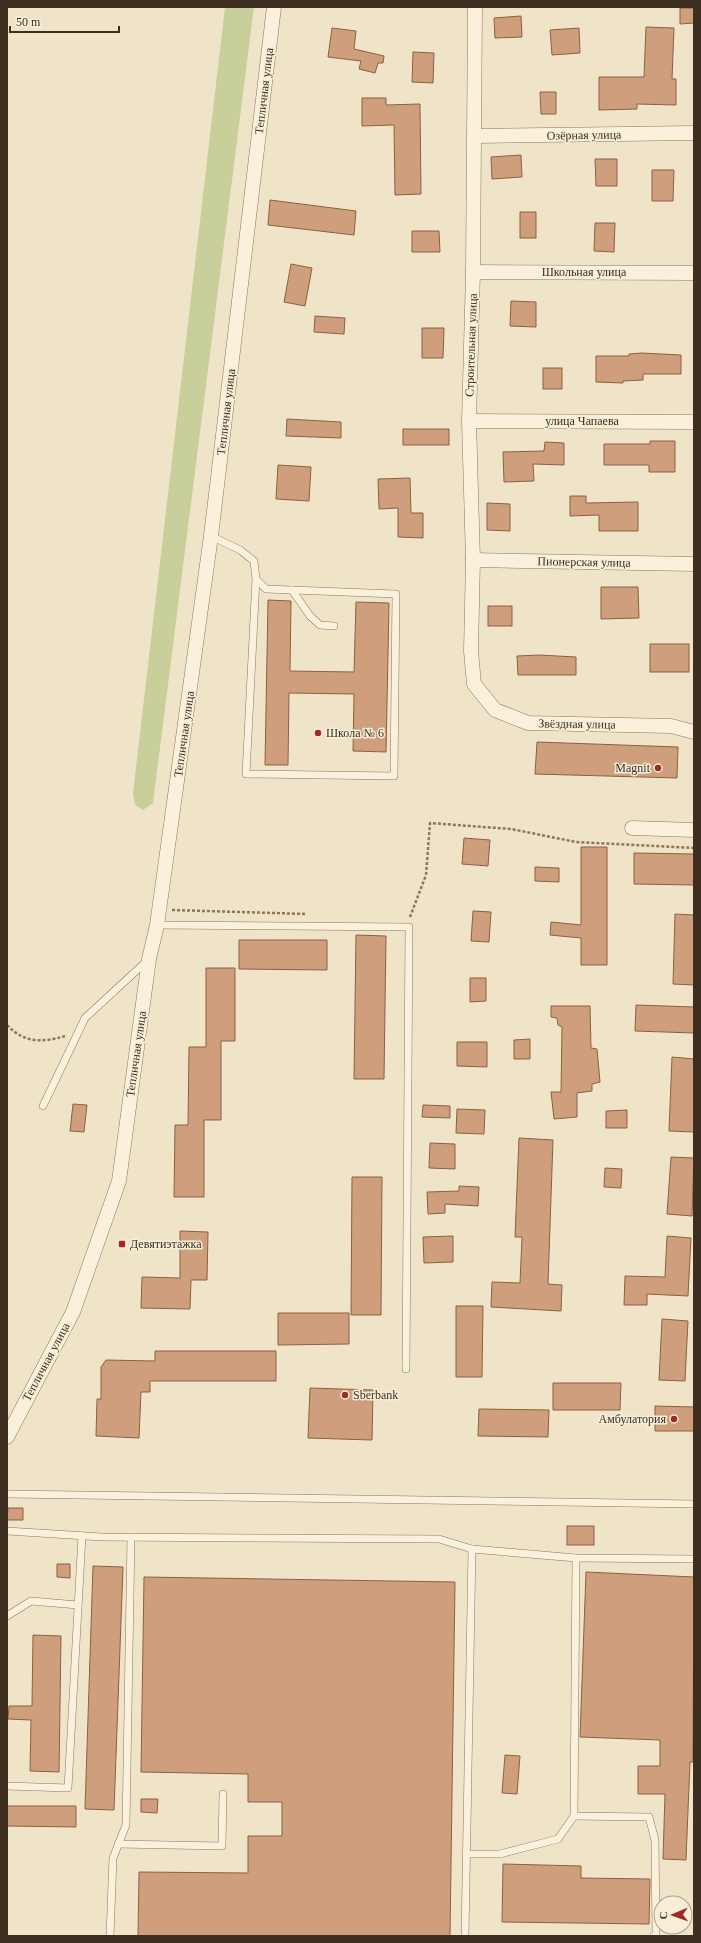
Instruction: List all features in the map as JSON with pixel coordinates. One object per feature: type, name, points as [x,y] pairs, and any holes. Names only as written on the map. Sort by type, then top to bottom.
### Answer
[{"type":"street","name":"Тепличная улица","points":[[7,1437],[73,1312],[119,1181],[149,959],[157,925],[211,536],[274,7]]},
{"type":"street","name":"Строительная улица","points":[[474,684],[470,651],[473,560],[469,420],[474,272],[475,7]]},
{"type":"street","name":"Озёрная улица","points":[[474,136],[694,133]]},
{"type":"street","name":"Школьная улица","points":[[474,272],[694,273]]},
{"type":"street","name":"улица Чапаева","points":[[469,420],[694,422]]},
{"type":"street","name":"Пионерская улица","points":[[473,560],[694,564]]},
{"type":"street","name":"Звёздная улица","points":[[474,684],[495,710],[528,723],[671,726],[694,732]]},
{"type":"street","points":[[632,828],[694,830]]},
{"type":"lane","points":[[211,536],[240,550],[254,561],[256,578],[246,774],[394,776],[396,594],[266,589],[256,578]]},
{"type":"lane","points":[[292,590],[310,616],[320,625],[334,626]]},
{"type":"lane","points":[[157,925],[409,927],[406,1369]]},
{"type":"lane","points":[[43,1106],[85,1018],[149,959]]},
{"type":"lane","points":[[7,1494],[694,1504]]},
{"type":"lane","points":[[7,1531],[82,1536],[131,1537],[439,1539],[472,1549],[576,1558],[694,1559]]},
{"type":"lane","points":[[7,1786],[68,1788],[82,1536]]},
{"type":"lane","points":[[110,1936],[113,1858],[126,1825],[131,1537]]},
{"type":"lane","points":[[465,1936],[472,1549]]},
{"type":"lane","points":[[467,1854],[500,1854],[558,1839],[574,1816],[576,1558]]},
{"type":"lane","points":[[7,1616],[31,1601],[78,1605]]},
{"type":"lane","points":[[118,1844],[222,1846],[223,1794]]},
{"type":"lane","points":[[574,1816],[650,1817],[655,1840],[656,1935],[654,1936]]},
{"type":"path","points":[[409,927],[410,917],[426,875],[430,822],[511,830],[576,842],[694,848]]},
{"type":"path","points":[[159,910],[308,914]]},
{"type":"path","points":[[7,1025],[13,1032],[31,1040],[43,1041],[61,1038],[80,1029]]},
{"type":"green space","points":[[225,7],[254,7],[153,803],[143,810],[135,805],[133,793]]},
{"type":"building","points":[[680,8],[694,8],[694,23],[680,24]]},
{"type":"building","points":[[521,16],[522,37],[495,38],[494,18]]},
{"type":"building","points":[[646,27],[674,28],[672,79],[676,79],[676,105],[637,104],[637,109],[599,110],[599,77],[644,77]]},
{"type":"building","points":[[332,28],[356,31],[354,49],[384,56],[383,63],[378,63],[375,73],[359,69],[361,61],[328,57]]},
{"type":"building","points":[[579,28],[580,53],[552,55],[550,30]]},
{"type":"building","points":[[413,52],[434,53],[433,83],[412,82]]},
{"type":"building","points":[[540,92],[556,92],[556,114],[541,114]]},
{"type":"building","points":[[362,98],[386,98],[386,105],[420,104],[421,194],[395,195],[394,125],[362,126]]},
{"type":"building","points":[[521,155],[522,177],[492,179],[491,157]]},
{"type":"building","points":[[595,159],[617,159],[617,186],[596,186]]},
{"type":"building","points":[[652,170],[674,170],[673,201],[652,201]]},
{"type":"building","points":[[270,200],[356,211],[354,235],[268,225]]},
{"type":"building","points":[[520,212],[536,212],[536,238],[520,238]]},
{"type":"building","points":[[595,223],[615,223],[614,252],[594,251]]},
{"type":"building","points":[[412,231],[439,231],[440,252],[412,252]]},
{"type":"building","points":[[291,264],[312,268],[305,306],[284,302]]},
{"type":"building","points":[[511,301],[536,302],[536,327],[510,326]]},
{"type":"building","points":[[315,316],[345,318],[344,334],[314,332]]},
{"type":"building","points":[[422,328],[444,328],[443,358],[422,358]]},
{"type":"building","points":[[642,353],[681,355],[681,374],[643,374],[643,380],[623,381],[623,383],[596,382],[596,356],[629,356],[629,354]]},
{"type":"building","points":[[543,368],[562,368],[562,389],[543,389]]},
{"type":"building","points":[[287,419],[341,422],[341,438],[286,436]]},
{"type":"building","points":[[403,429],[449,429],[449,445],[403,445]]},
{"type":"building","points":[[650,441],[675,441],[675,472],[649,472],[649,465],[604,465],[604,444],[650,444]]},
{"type":"building","points":[[545,442],[564,443],[564,465],[533,464],[534,481],[504,482],[503,452],[544,451]]},
{"type":"building","points":[[278,465],[311,467],[309,501],[276,499]]},
{"type":"building","points":[[410,478],[411,513],[423,513],[423,538],[398,537],[398,508],[379,509],[378,479]]},
{"type":"building","points":[[570,496],[586,496],[586,503],[638,502],[638,531],[599,531],[599,515],[570,516]]},
{"type":"building","points":[[487,503],[510,504],[510,531],[487,530]]},
{"type":"building","points":[[601,587],[638,587],[639,618],[601,619]]},
{"type":"building","points":[[268,600],[291,601],[290,671],[354,672],[356,602],[389,603],[386,752],[353,751],[354,694],[289,693],[288,765],[265,765]]},
{"type":"building","points":[[488,606],[512,606],[512,626],[488,626]]},
{"type":"building","points":[[650,644],[689,644],[689,672],[650,672]]},
{"type":"building","points":[[539,655],[576,657],[576,675],[518,675],[517,656]]},
{"type":"building","points":[[537,742],[678,747],[677,778],[535,774]]},
{"type":"building","points":[[464,838],[490,840],[488,866],[462,864]]},
{"type":"building","points":[[581,847],[607,847],[607,965],[581,965],[581,938],[550,935],[551,922],[581,925]]},
{"type":"building","points":[[634,853],[694,854],[694,885],[634,884]]},
{"type":"building","points":[[535,867],[559,868],[559,882],[535,881]]},
{"type":"building","points":[[473,911],[491,912],[489,942],[471,941]]},
{"type":"building","points":[[675,914],[694,915],[694,985],[673,984]]},
{"type":"building","points":[[356,935],[386,936],[384,1079],[354,1079]]},
{"type":"building","points":[[239,940],[327,940],[327,970],[239,969]]},
{"type":"building","points":[[206,968],[235,968],[235,1041],[221,1041],[221,1120],[204,1120],[204,1197],[174,1197],[175,1125],[188,1125],[189,1047],[206,1047]]},
{"type":"building","points":[[470,978],[486,978],[486,1001],[470,1002]]},
{"type":"building","points":[[636,1005],[694,1007],[694,1033],[635,1031]]},
{"type":"building","points":[[551,1006],[590,1006],[591,1048],[597,1049],[600,1082],[592,1084],[592,1091],[577,1093],[577,1117],[554,1119],[551,1092],[561,1092],[562,1027],[558,1025],[557,1018],[551,1017]]},
{"type":"building","points":[[530,1039],[530,1059],[514,1059],[514,1040]]},
{"type":"building","points":[[457,1042],[487,1042],[487,1067],[457,1066]]},
{"type":"building","points":[[672,1057],[694,1059],[694,1132],[669,1131]]},
{"type":"building","points":[[73,1104],[87,1105],[84,1132],[70,1131]]},
{"type":"building","points":[[423,1105],[450,1106],[450,1118],[422,1117]]},
{"type":"building","points":[[457,1109],[485,1110],[484,1134],[456,1133]]},
{"type":"building","points":[[627,1110],[627,1128],[606,1128],[606,1111]]},
{"type":"building","points":[[519,1138],[553,1140],[548,1284],[562,1285],[561,1311],[491,1307],[492,1282],[520,1283],[522,1237],[515,1237]]},
{"type":"building","points":[[430,1143],[455,1144],[455,1169],[429,1168]]},
{"type":"building","points":[[671,1157],[694,1158],[692,1216],[667,1214]]},
{"type":"building","points":[[605,1168],[622,1169],[621,1188],[604,1187]]},
{"type":"building","points":[[352,1177],[382,1177],[381,1315],[351,1315]]},
{"type":"building","points":[[459,1186],[479,1187],[478,1206],[445,1204],[445,1213],[428,1214],[427,1192],[459,1191]]},
{"type":"building","points":[[180,1231],[208,1232],[207,1280],[191,1280],[190,1309],[141,1308],[142,1277],[180,1278]]},
{"type":"building","points":[[453,1236],[453,1262],[424,1263],[423,1237]]},
{"type":"building","points":[[667,1236],[691,1238],[688,1296],[647,1294],[647,1305],[624,1305],[625,1276],[665,1277]]},
{"type":"building","points":[[456,1306],[483,1306],[482,1377],[456,1377]]},
{"type":"building","points":[[278,1313],[349,1313],[349,1344],[278,1345]]},
{"type":"building","points":[[662,1319],[688,1321],[685,1381],[659,1380]]},
{"type":"building","points":[[155,1351],[276,1351],[276,1381],[150,1381],[150,1392],[141,1392],[139,1438],[96,1436],[97,1399],[101,1399],[101,1367],[106,1360],[155,1361]]},
{"type":"building","points":[[553,1383],[621,1383],[620,1410],[553,1410]]},
{"type":"building","points":[[310,1388],[373,1390],[372,1440],[308,1438]]},
{"type":"building","name":"Амбулатория","points":[[655,1406],[694,1407],[694,1431],[655,1431]]},
{"type":"building","points":[[479,1409],[549,1410],[548,1437],[478,1436]]},
{"type":"building","points":[[8,1508],[23,1508],[23,1520],[7,1520]]},
{"type":"building","points":[[567,1526],[594,1526],[594,1545],[567,1545]]},
{"type":"building","points":[[57,1564],[70,1564],[70,1578],[57,1577]]},
{"type":"building","points":[[93,1566],[123,1567],[114,1810],[85,1809]]},
{"type":"building","points":[[586,1572],[694,1577],[693,1762],[690,1762],[686,1860],[663,1859],[665,1794],[638,1794],[638,1766],[660,1766],[660,1740],[580,1737]]},
{"type":"building","points":[[144,1577],[455,1582],[450,1936],[138,1936],[139,1872],[248,1873],[248,1836],[282,1836],[282,1802],[248,1802],[248,1774],[141,1772]]},
{"type":"building","points":[[33,1635],[61,1636],[59,1772],[30,1771],[31,1720],[8,1719],[9,1706],[32,1706]]},
{"type":"building","points":[[505,1755],[520,1756],[517,1794],[502,1793]]},
{"type":"building","points":[[141,1799],[158,1799],[157,1813],[141,1812]]},
{"type":"building","points":[[7,1806],[76,1806],[76,1827],[7,1826]]},
{"type":"building","points":[[503,1864],[581,1866],[581,1878],[650,1879],[649,1924],[502,1922]]},
{"type":"place","name":"Школа № 6","points":[[318,733]]},
{"type":"place","name":"Magnit","points":[[658,768]]},
{"type":"place","name":"Девятиэтажка","points":[[122,1244]]},
{"type":"place","name":"Sberbank","points":[[345,1395]]},
{"type":"place","name":"Амбулатория","points":[[674,1419]]}]
